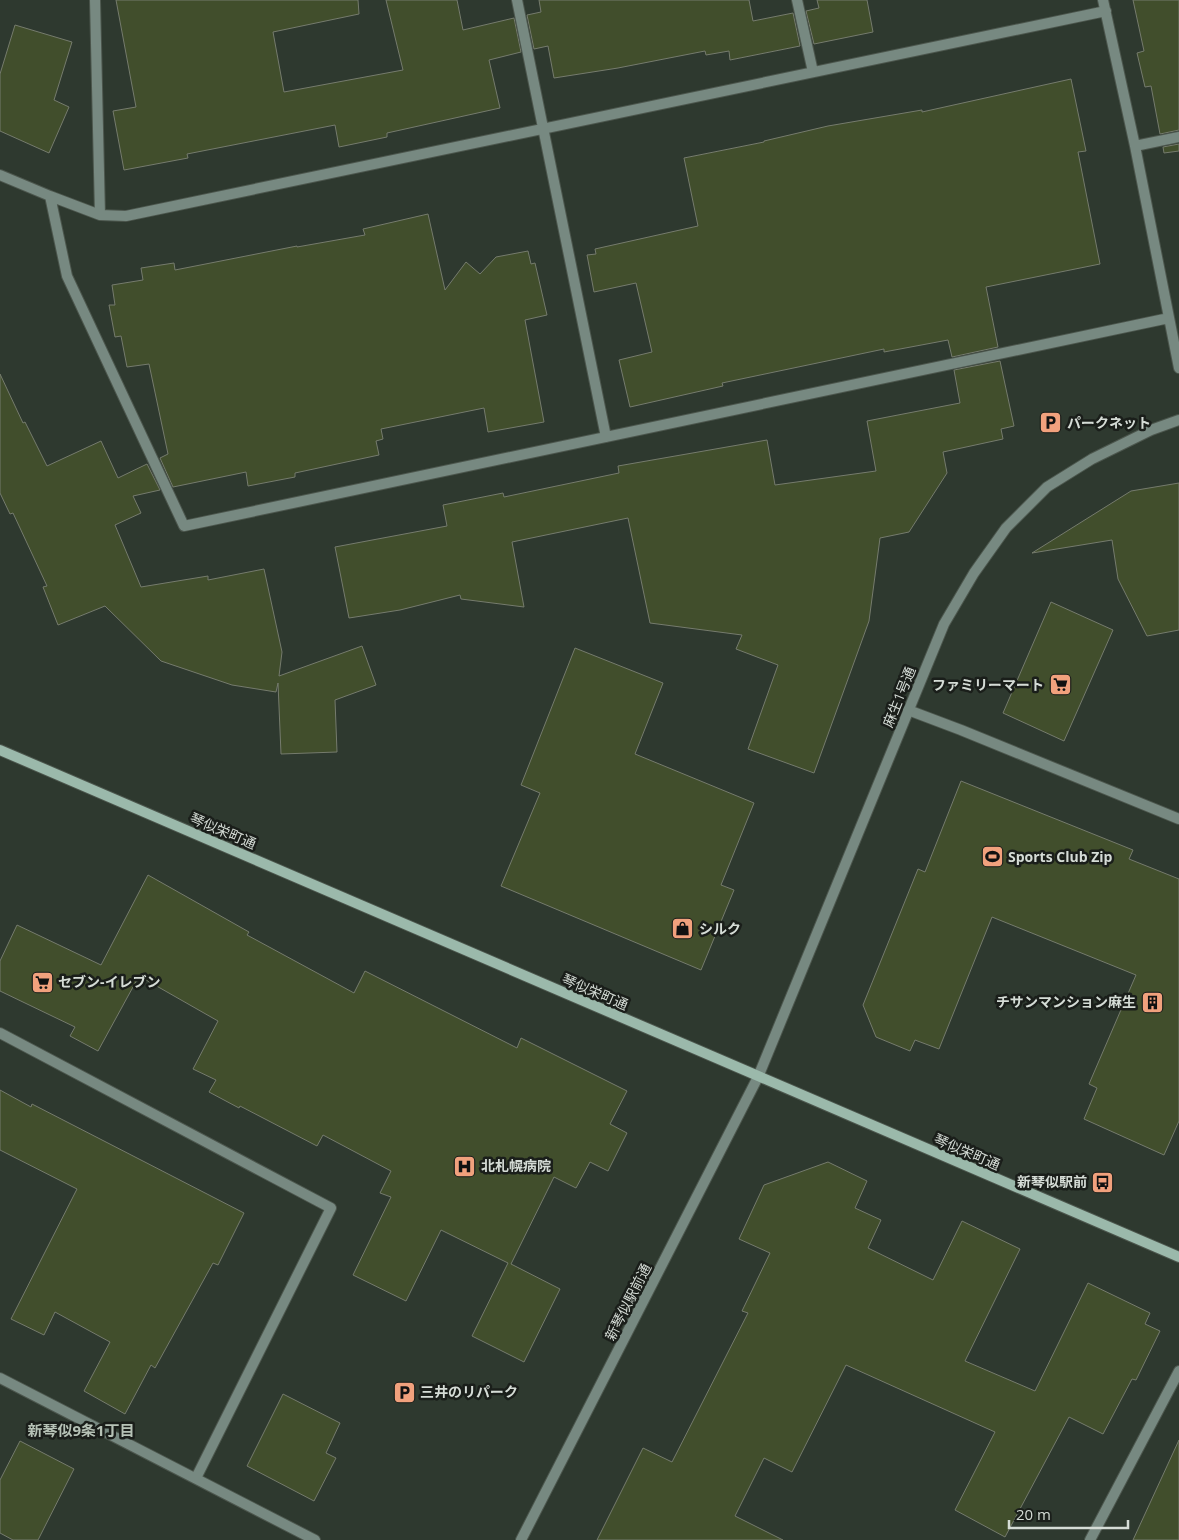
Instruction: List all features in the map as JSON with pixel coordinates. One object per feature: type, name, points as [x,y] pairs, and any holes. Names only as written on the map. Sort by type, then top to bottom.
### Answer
[{"type":"main road","name":"琴似栄町通","points":[[0,750],[1179,1258]]},
{"type":"street","points":[[95,0],[100,215]]},
{"type":"street","points":[[517,0],[606,437]]},
{"type":"street","points":[[798,0],[813,72]]},
{"type":"street","points":[[1103,0],[1135,146],[1179,368]]},
{"type":"street","points":[[0,175],[100,215],[126,216],[544,127],[1106,11]]},
{"type":"street","points":[[1135,146],[1179,137]]},
{"type":"street","points":[[50,196],[67,276],[184,526],[1169,318]]},
{"type":"street","name":"麻生1号通","points":[[758,1077],[944,624],[974,573],[1006,528],[1047,487],[1092,459],[1151,430],[1179,420]]},
{"type":"street","points":[[908,710],[1179,819]]},
{"type":"street","points":[[0,1033],[331,1208],[196,1478]]},
{"type":"street","name":"新琴似駅前通","points":[[521,1540],[758,1077]]},
{"type":"street","points":[[1090,1540],[1179,1371]]},
{"type":"street","points":[[0,1378],[315,1540]]},
{"type":"building","points":[[116,0],[358,0],[359,14],[273,32],[284,92],[403,70],[386,0],[457,0],[463,30],[514,18],[521,52],[489,60],[500,108],[387,133],[387,137],[339,147],[335,125],[187,154],[188,158],[124,170],[113,111],[136,107]]},
{"type":"building","points":[[539,0],[749,0],[753,21],[793,13],[800,46],[730,60],[729,51],[706,55],[705,51],[554,78],[548,46],[534,49],[527,15],[541,12]]},
{"type":"building","points":[[817,0],[867,0],[873,32],[814,44],[806,11],[819,8]]},
{"type":"building","points":[[1133,0],[1179,0],[1179,130],[1160,134],[1151,86],[1145,87],[1137,53],[1144,51]]},
{"type":"building","points":[[15,25],[72,42],[54,100],[69,107],[49,153],[0,131],[0,74]]},
{"type":"building","points":[[1071,79],[1086,151],[1078,152],[1100,264],[986,287],[998,347],[952,357],[948,340],[884,352],[884,349],[722,383],[723,386],[630,407],[619,360],[652,352],[636,283],[594,292],[587,255],[596,254],[595,249],[698,226],[684,158],[764,142],[828,126],[922,110],[922,112]]},
{"type":"building","points":[[1179,144],[1179,151],[1164,153],[1163,147]]},
{"type":"building","points":[[428,214],[445,290],[466,262],[480,274],[496,257],[528,251],[531,264],[535,263],[547,315],[525,320],[544,422],[488,432],[484,408],[381,429],[383,439],[376,441],[379,455],[295,473],[295,477],[248,486],[246,472],[173,487],[160,458],[168,454],[149,364],[127,367],[121,336],[115,337],[109,305],[115,305],[112,285],[143,280],[141,268],[174,263],[175,270],[297,246],[365,235],[363,229]]},
{"type":"building","points":[[1000,361],[1014,426],[1001,429],[1003,439],[943,452],[947,473],[909,532],[880,538],[869,621],[814,773],[748,749],[778,665],[736,649],[742,635],[650,623],[628,518],[512,542],[524,607],[461,599],[460,595],[400,610],[349,618],[335,547],[447,526],[443,505],[503,493],[504,497],[619,473],[618,466],[767,440],[775,485],[876,471],[867,421],[960,403],[954,370]]},
{"type":"building","points":[[0,374],[23,423],[25,422],[47,466],[101,441],[118,478],[147,464],[160,490],[133,496],[141,513],[115,525],[141,587],[208,576],[208,580],[264,569],[282,652],[279,676],[362,646],[376,685],[335,700],[337,752],[281,754],[278,683],[276,692],[232,685],[161,661],[105,606],[58,625],[43,587],[47,586],[13,513],[10,514],[0,493]]},
{"type":"building","points":[[1179,483],[1179,630],[1147,636],[1118,579],[1112,540],[1032,553],[1131,491]]},
{"type":"building","points":[[1051,602],[1113,630],[1064,741],[1003,713]]},
{"type":"building","points":[[575,648],[663,683],[635,754],[754,803],[721,885],[734,890],[701,970],[501,886],[540,793],[521,785]]},
{"type":"building","points":[[961,781],[1133,850],[1129,859],[1179,879],[1179,1121],[1164,1155],[1084,1119],[1097,1088],[1089,1084],[1136,975],[992,917],[939,1049],[915,1040],[910,1051],[876,1037],[863,1005],[918,869],[925,872]]},
{"type":"building","points":[[148,875],[249,932],[247,935],[354,993],[365,971],[517,1048],[521,1038],[627,1091],[610,1124],[627,1133],[608,1171],[590,1162],[576,1188],[554,1177],[511,1264],[560,1289],[524,1362],[472,1336],[508,1263],[441,1230],[406,1301],[353,1275],[391,1197],[380,1193],[391,1171],[323,1135],[317,1146],[209,1092],[216,1080],[193,1069],[218,1021],[139,976],[98,1051],[70,1036],[75,1027],[0,991],[0,961],[17,925],[101,965]]},
{"type":"building","points":[[0,1090],[31,1107],[32,1104],[244,1213],[218,1265],[213,1263],[155,1368],[151,1365],[125,1414],[84,1391],[110,1342],[55,1312],[44,1335],[11,1319],[77,1189],[0,1150]]},
{"type":"building","points":[[828,1162],[867,1181],[855,1208],[881,1220],[868,1248],[933,1280],[962,1221],[1020,1249],[965,1361],[1035,1391],[1088,1283],[1150,1313],[1145,1324],[1160,1331],[1136,1380],[1132,1379],[1103,1434],[1069,1417],[1005,1537],[955,1510],[995,1432],[846,1365],[792,1472],[764,1458],[735,1516],[783,1540],[597,1540],[643,1448],[672,1462],[748,1313],[742,1311],[770,1253],[739,1239],[764,1185]]},
{"type":"building","points":[[283,1394],[340,1423],[326,1453],[336,1458],[314,1501],[247,1466]]},
{"type":"building","points":[[1179,1440],[1179,1540],[1133,1540]]},
{"type":"building","points":[[20,1441],[74,1469],[38,1540],[13,1540],[0,1533],[0,1480]]},
{"type":"place","name":"パークネット","points":[[1051,423]]},
{"type":"place","name":"ファミリーマート","points":[[1060,685]]},
{"type":"place","name":"Sports Club Zip","points":[[992,857]]},
{"type":"place","name":"シルク","points":[[683,929]]},
{"type":"place","name":"セブン-イレブン","points":[[42,982]]},
{"type":"place","name":"チサンマンション麻生","points":[[1152,1002]]},
{"type":"place","name":"北札幌病院","points":[[465,1166]]},
{"type":"place","name":"新琴似駅前","points":[[1103,1182]]},
{"type":"place","name":"三井のリパーク","points":[[404,1392]]},
{"type":"district","name":"新琴似9条1丁目","points":[[81,1431]]}]
